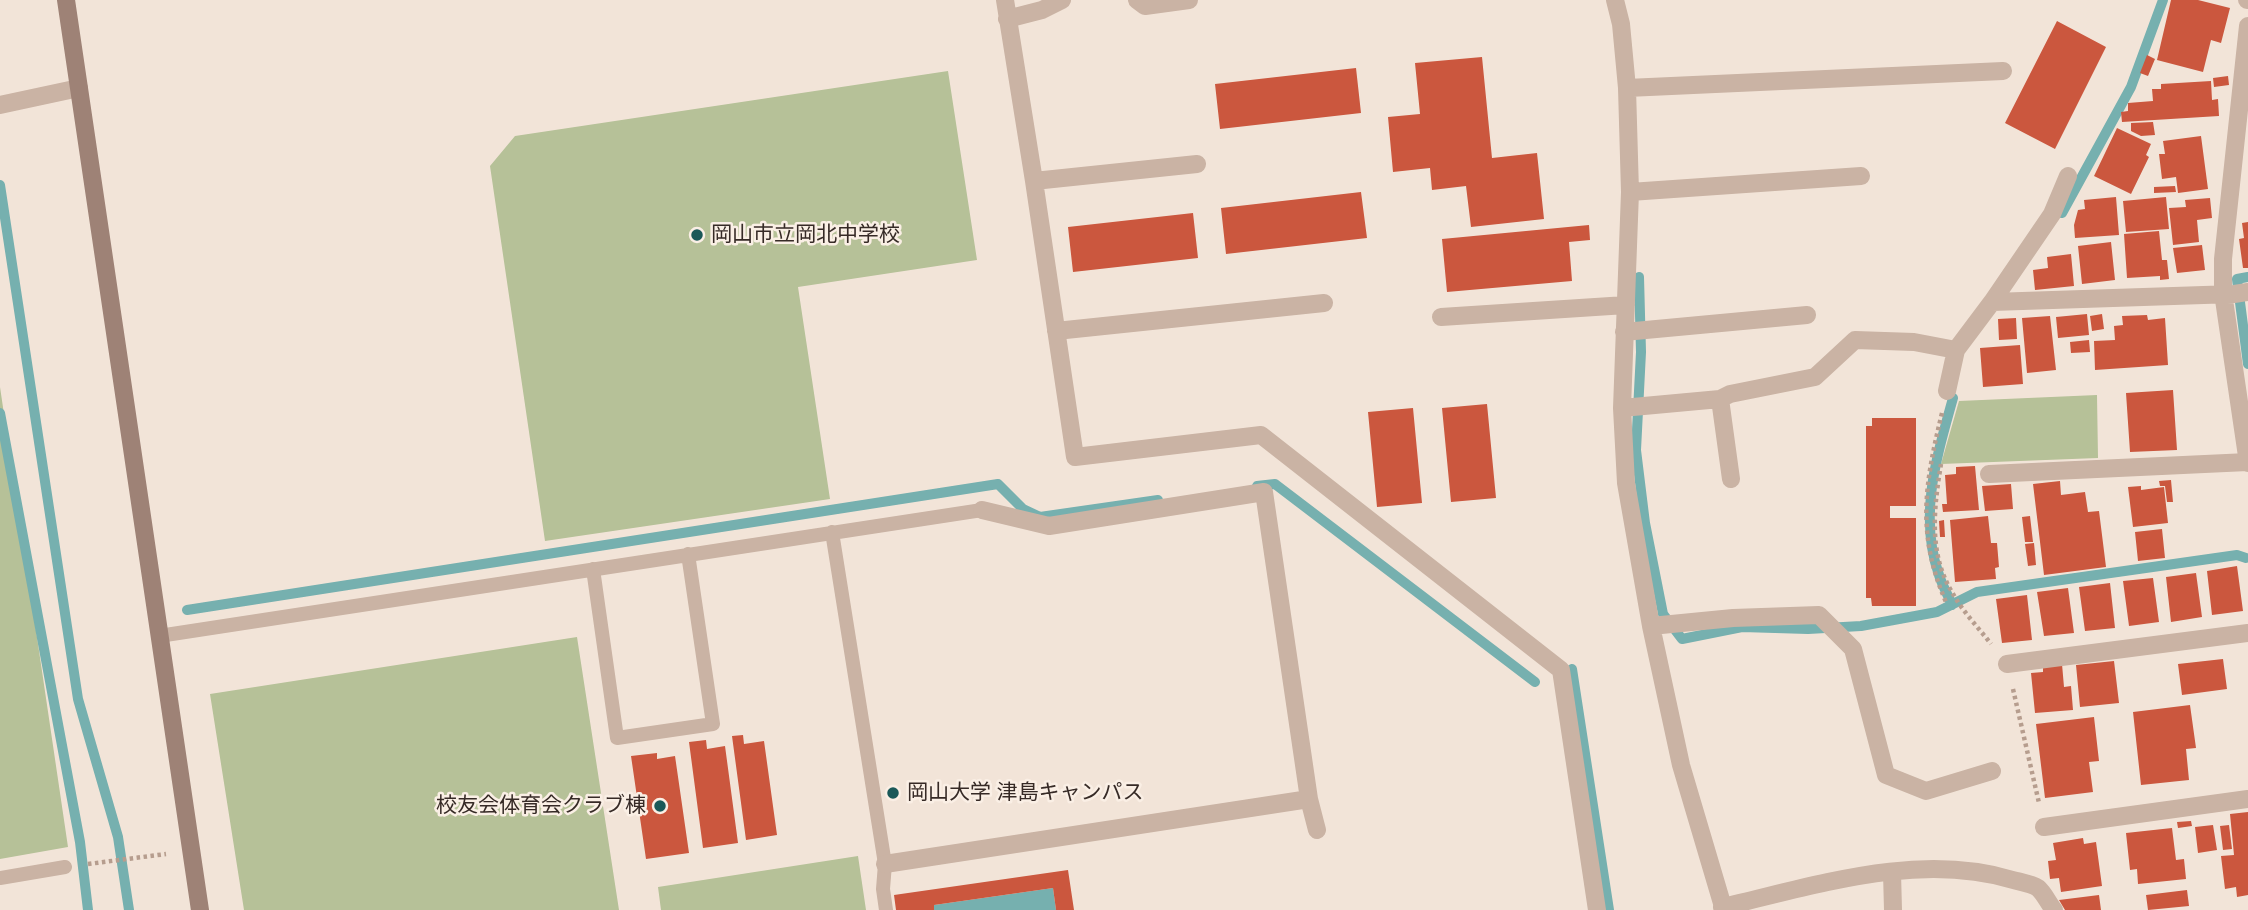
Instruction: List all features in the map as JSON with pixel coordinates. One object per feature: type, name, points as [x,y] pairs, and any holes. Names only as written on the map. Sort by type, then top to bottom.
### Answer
[{"type":"street","points":[[66,0],[200,910]]},
{"type":"street","points":[[1004,0],[1075,457],[1261,435],[1561,670],[1597,910]]},
{"type":"street","points":[[1007,19],[1042,10],[1062,0]]},
{"type":"street","points":[[1137,0],[1145,6],[1189,0]]},
{"type":"street","points":[[1615,0],[1622,24],[1627,88],[1630,192],[1626,305],[1635,331],[1633,407],[1626,483],[1663,625],[1681,765],[1723,908],[1849,878],[1892,872],[1956,869],[1998,875],[2038,888],[2054,910]]},
{"type":"street","points":[[1989,474],[2248,457],[2237,293],[2223,258],[2248,26]]},
{"type":"street","points":[[1627,88],[2003,71]]},
{"type":"street","points":[[0,105],[79,88]]},
{"type":"street","points":[[1034,181],[1197,164]]},
{"type":"street","points":[[1630,192],[1861,176]]},
{"type":"street","points":[[1947,391],[1956,351],[2052,214],[2068,176]]},
{"type":"street","points":[[1992,302],[2237,293]]},
{"type":"street","points":[[1056,331],[1324,303]]},
{"type":"street","points":[[1441,317],[1626,305]]},
{"type":"street","points":[[1635,331],[1807,315]]},
{"type":"street","points":[[1633,407],[1720,399],[1730,394],[1815,377],[1855,340],[1914,342],[1956,351]]},
{"type":"street","points":[[1720,399],[1731,479]]},
{"type":"street","points":[[982,510],[1049,526],[1264,492],[1309,799],[1317,830]]},
{"type":"street","points":[[1663,625],[1732,618],[1819,615],[1853,649],[1886,775],[1926,791],[1992,771]]},
{"type":"street","points":[[2007,664],[2248,633]]},
{"type":"street","points":[[885,864],[1309,799]]},
{"type":"street","points":[[2044,827],[2248,799]]},
{"type":"street","points":[[1892,872],[1894,910]]},
{"type":"lane","points":[[159,636],[982,510]]},
{"type":"lane","points":[[832,532],[885,864],[883,889],[886,910]]},
{"type":"lane","points":[[593,569],[617,738],[713,724],[688,554]]},
{"type":"lane","points":[[0,878],[65,867]]},
{"type":"path","points":[[1946,602],[1929,556],[1926,503],[1932,454],[1947,391]]},
{"type":"path","points":[[1941,464],[1933,524],[1941,570],[1955,598],[2007,664],[2044,827]]},
{"type":"path","points":[[90,864],[137,858]]},
{"type":"green space","points":[[948,71],[977,260],[798,287],[830,499],[545,541],[490,166],[515,136]]},
{"type":"green space","points":[[0,387],[68,847],[0,859]]},
{"type":"green space","points":[[2097,395],[2098,458],[1941,464],[1959,401]]},
{"type":"green space","points":[[577,637],[619,910],[244,910],[210,694]]},
{"type":"green space","points":[[858,856],[866,910],[661,910],[658,887]]},
{"type":"water","points":[[1053,888],[1056,910],[934,910],[934,905]]},
{"type":"building","points":[[2171,0],[2198,0],[2230,8],[2221,43],[2211,40],[2203,72],[2157,60]]},
{"type":"building","points":[[2057,21],[2106,47],[2055,149],[2005,123]]},
{"type":"building","points":[[2147,55],[2155,59],[2148,76],[2140,73]]},
{"type":"building","points":[[1482,57],[1492,158],[1537,153],[1544,219],[1471,227],[1466,186],[1432,190],[1430,168],[1393,172],[1388,117],[1420,114],[1415,63]]},
{"type":"building","points":[[1356,68],[1361,113],[1220,129],[1215,84]]},
{"type":"building","points":[[2228,76],[2229,85],[2214,87],[2213,78]]},
{"type":"building","points":[[2211,81],[2212,100],[2218,99],[2219,116],[2122,122],[2121,112],[2128,111],[2128,103],[2153,101],[2152,89],[2161,89],[2161,84]]},
{"type":"building","points":[[2153,122],[2155,135],[2141,136],[2131,131],[2131,123]]},
{"type":"building","points":[[2117,128],[2151,144],[2146,155],[2149,157],[2131,194],[2094,176]]},
{"type":"building","points":[[2201,136],[2208,189],[2178,193],[2176,177],[2162,179],[2159,154],[2165,154],[2163,141]]},
{"type":"building","points":[[2175,186],[2176,192],[2154,193],[2154,187]]},
{"type":"building","points":[[1361,192],[1367,238],[1226,254],[1221,208]]},
{"type":"building","points":[[2116,197],[2119,235],[2075,238],[2074,225],[2078,210],[2085,209],[2084,200]]},
{"type":"building","points":[[2166,197],[2169,229],[2126,232],[2123,201]]},
{"type":"building","points":[[2210,198],[2212,218],[2197,220],[2199,242],[2173,245],[2169,208],[2186,207],[2185,200]]},
{"type":"building","points":[[1193,213],[1198,258],[1073,272],[1068,227]]},
{"type":"building","points":[[2248,222],[2248,268],[2243,268],[2239,239],[2244,238],[2242,223]]},
{"type":"building","points":[[1589,225],[1590,240],[1569,242],[1572,281],[1447,292],[1442,239]]},
{"type":"building","points":[[2159,231],[2162,260],[2167,260],[2169,279],[2160,280],[2160,276],[2127,278],[2124,234]]},
{"type":"building","points":[[2111,242],[2115,280],[2082,284],[2078,246]]},
{"type":"building","points":[[2202,245],[2205,270],[2177,273],[2173,248]]},
{"type":"building","points":[[2071,254],[2074,286],[2035,290],[2033,270],[2048,268],[2047,257]]},
{"type":"building","points":[[2087,314],[2089,335],[2058,338],[2056,317]]},
{"type":"building","points":[[2102,314],[2104,329],[2092,331],[2090,316]]},
{"type":"building","points":[[2147,315],[2148,320],[2165,318],[2168,365],[2095,370],[2094,341],[2115,340],[2114,326],[2123,325],[2122,316]]},
{"type":"building","points":[[2050,316],[2056,370],[2027,373],[2022,318]]},
{"type":"building","points":[[2016,318],[2017,339],[1999,340],[1998,319]]},
{"type":"building","points":[[2089,340],[2090,352],[2071,353],[2070,342]]},
{"type":"building","points":[[2020,345],[2023,384],[1983,387],[1980,348]]},
{"type":"building","points":[[2173,390],[2177,450],[2130,452],[2126,393]]},
{"type":"building","points":[[1487,404],[1496,498],[1451,502],[1442,408]]},
{"type":"building","points":[[1413,408],[1422,503],[1377,507],[1368,412]]},
{"type":"building","points":[[1872,418],[1916,418],[1916,506],[1890,506],[1890,518],[1916,518],[1916,606],[1872,606],[1871,598],[1866,598],[1866,426],[1872,426]]},
{"type":"building","points":[[1975,466],[1979,510],[1943,512],[1942,504],[1947,504],[1945,475],[1956,474],[1956,467]]},
{"type":"building","points":[[2171,480],[2173,502],[2167,502],[2165,486],[2160,486],[2159,481]]},
{"type":"building","points":[[2060,481],[2061,495],[2085,492],[2088,512],[2099,511],[2106,567],[2044,575],[2033,484]]},
{"type":"building","points":[[2011,484],[2013,509],[1985,511],[1982,486]]},
{"type":"building","points":[[2141,486],[2141,490],[2164,487],[2168,523],[2133,527],[2128,487]]},
{"type":"building","points":[[1988,516],[1991,543],[1997,543],[1999,567],[1995,568],[1996,579],[1955,582],[1950,520]]},
{"type":"building","points":[[2030,516],[2033,542],[2025,542],[2022,517]]},
{"type":"building","points":[[1944,520],[1945,537],[1940,537],[1939,521]]},
{"type":"building","points":[[2162,529],[2165,558],[2138,561],[2135,532]]},
{"type":"building","points":[[2034,543],[2036,565],[2028,566],[2025,544]]},
{"type":"building","points":[[2237,566],[2243,611],[2212,615],[2207,571]]},
{"type":"building","points":[[2196,573],[2202,617],[2171,622],[2166,577]]},
{"type":"building","points":[[2153,578],[2159,622],[2129,626],[2123,581]]},
{"type":"building","points":[[2110,583],[2115,628],[2085,631],[2079,587]]},
{"type":"building","points":[[2068,588],[2074,633],[2044,636],[2037,592]]},
{"type":"building","points":[[2027,595],[2032,640],[2002,643],[1996,599]]},
{"type":"building","points":[[2223,659],[2227,689],[2182,695],[2178,664]]},
{"type":"building","points":[[2114,661],[2119,703],[2080,707],[2076,665]]},
{"type":"building","points":[[2062,664],[2064,687],[2071,686],[2073,710],[2035,713],[2031,673],[2043,672],[2043,666]]},
{"type":"building","points":[[2190,705],[2196,748],[2186,749],[2189,780],[2141,785],[2133,712]]},
{"type":"building","points":[[2094,717],[2099,761],[2089,762],[2093,792],[2045,798],[2036,724]]},
{"type":"building","points":[[743,735],[744,744],[764,741],[777,835],[746,840],[732,736]]},
{"type":"building","name":"校友会体育会クラブ棟","points":[[706,740],[707,749],[725,746],[738,843],[703,848],[689,742]]},
{"type":"building","name":"校友会体育会クラブ棟","points":[[657,753],[657,759],[675,756],[689,853],[646,859],[631,756]]},
{"type":"building","points":[[2248,812],[2248,895],[2237,897],[2236,887],[2225,889],[2221,856],[2234,855],[2230,814]]},
{"type":"building","points":[[2191,821],[2192,826],[2178,828],[2177,822]]},
{"type":"building","points":[[2213,825],[2217,850],[2198,853],[2195,827]]},
{"type":"building","points":[[2229,825],[2232,849],[2223,850],[2220,826]]},
{"type":"building","points":[[2172,828],[2176,860],[2184,859],[2186,879],[2138,884],[2137,869],[2130,870],[2126,833]]},
{"type":"building","points":[[2083,838],[2084,844],[2096,842],[2102,886],[2061,892],[2059,878],[2050,879],[2048,861],[2056,860],[2053,843]]},
{"type":"building","points":[[1068,870],[1074,910],[1056,910],[1053,888],[934,905],[934,910],[896,910],[894,895]]},
{"type":"building","points":[[2187,890],[2189,906],[2148,910],[2146,895]]},
{"type":"building","points":[[2099,895],[2101,910],[2065,910],[2059,900]]},
{"type":"waterway","points":[[2062,213],[2131,87],[2163,0]]},
{"type":"waterway","points":[[0,185],[78,699],[118,837],[129,910]]},
{"type":"waterway","points":[[1639,277],[1641,352],[1636,450],[1645,523],[1663,614],[1682,639],[1742,627],[1808,629],[1861,626],[1937,612],[1977,592],[2237,555],[2246,558]]},
{"type":"waterway","points":[[2248,277],[2237,279],[2248,364]]},
{"type":"waterway","points":[[1952,605],[1940,579],[1933,553],[1930,508],[1936,464],[1953,398]]},
{"type":"waterway","points":[[0,413],[80,842],[88,910]]},
{"type":"waterway","points":[[187,610],[998,484],[1023,509],[1040,517],[1158,500]]},
{"type":"waterway","points":[[1257,486],[1275,484],[1535,682]]},
{"type":"waterway","points":[[1572,669],[1609,910]]},
{"type":"place","name":"岡山市立岡北中学校","points":[[697,235]]},
{"type":"place","name":"岡山大学 津島キャンパス","points":[[893,793]]},
{"type":"place","name":"校友会体育会クラブ棟","points":[[660,806]]}]
